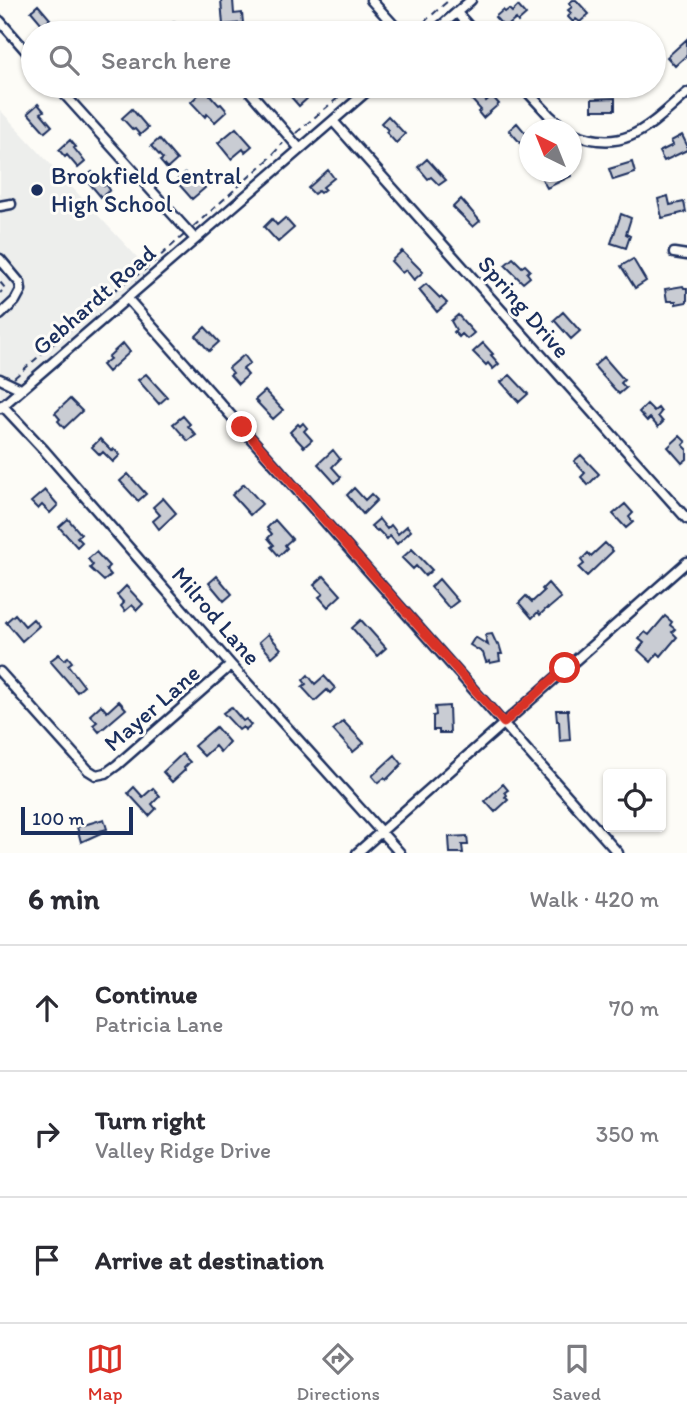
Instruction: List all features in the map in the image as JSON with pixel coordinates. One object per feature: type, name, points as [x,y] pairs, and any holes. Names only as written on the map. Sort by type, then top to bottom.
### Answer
[{"type":"street","points":[[371,0],[390,21]]},
{"type":"street","points":[[447,21],[471,0]]},
{"type":"street","points":[[457,13],[464,21]]},
{"type":"street","points":[[0,21],[21,45]]},
{"type":"street","points":[[582,135],[608,141],[631,136],[687,93]]},
{"type":"street","points":[[68,98],[195,239]]},
{"type":"street","points":[[255,98],[300,149]]},
{"type":"street","name":"Gebhardt Road","points":[[1,406],[359,98]]},
{"type":"street","points":[[533,98],[553,119]]},
{"type":"street","name":"Spring Drive","points":[[333,121],[687,519]]},
{"type":"street","points":[[0,206],[11,204]]},
{"type":"street","points":[[674,253],[687,255]]},
{"type":"street","points":[[0,259],[20,283],[21,290],[15,301],[0,315]]},
{"type":"street","points":[[127,298],[618,853]]},
{"type":"street","points":[[4,381],[20,389]]},
{"type":"street","name":"Milrod Lane","points":[[1,406],[44,450],[231,665],[400,853]]},
{"type":"street","points":[[357,853],[687,562]]},
{"type":"street","name":"Mayer Lane","points":[[0,671],[88,771],[96,775],[106,773],[117,765],[231,665]]},
{"type":"path","points":[[425,21],[449,0]]},
{"type":"path","points":[[4,381],[122,284],[142,272],[268,160],[285,141],[338,98]]},
{"type":"path","points":[[0,282],[5,288],[0,293]]},
{"type":"shaded area","name":"Brookfield Central High School","points":[[0,110],[149,270],[0,399]]},
{"type":"building","points":[[221,0],[233,0],[234,14],[242,13],[243,21],[223,21]]},
{"type":"building","points":[[576,0],[589,14],[581,21],[572,21],[568,17],[571,13],[568,10],[572,7],[569,3]]},
{"type":"building","points":[[38,5],[50,19],[39,21],[31,11]]},
{"type":"building","points":[[518,6],[526,15],[519,21],[499,21],[495,17],[503,10],[505,12],[509,9],[512,12]]},
{"type":"building","points":[[687,39],[687,55],[675,66],[667,57]]},
{"type":"building","points":[[195,98],[213,98],[227,111],[215,122],[207,114],[205,117],[191,102]]},
{"type":"building","points":[[292,98],[308,98],[299,106]]},
{"type":"building","points":[[483,98],[486,101],[494,98],[499,104],[483,118],[478,112],[481,110],[472,100]]},
{"type":"building","points":[[615,98],[615,110],[592,110],[592,99]]},
{"type":"building","points":[[38,104],[44,111],[41,113],[52,126],[45,132],[28,113]]},
{"type":"building","points":[[132,109],[148,128],[140,135],[122,118]]},
{"type":"building","points":[[388,116],[405,134],[396,143],[381,123]]},
{"type":"building","points":[[517,123],[519,142],[509,130]]},
{"type":"building","points":[[236,128],[252,146],[245,152],[243,149],[231,159],[218,143]]},
{"type":"building","points":[[682,135],[687,150],[664,161],[659,152],[673,145],[671,141]]},
{"type":"building","points":[[159,139],[177,160],[167,169],[160,161],[163,159],[151,146]]},
{"type":"building","points":[[70,140],[85,162],[78,168],[59,150]]},
{"type":"building","points":[[427,159],[446,180],[439,185],[431,177],[428,179],[418,167]]},
{"type":"building","points":[[632,162],[635,173],[613,180],[609,169]]},
{"type":"building","points":[[328,170],[334,178],[320,193],[318,191],[314,194],[308,188]]},
{"type":"building","points":[[92,172],[110,190],[101,197],[85,178]]},
{"type":"building","points":[[185,173],[193,182],[197,179],[205,188],[192,199],[176,181]]},
{"type":"building","points":[[544,182],[559,182],[547,188]]},
{"type":"building","points":[[668,196],[670,205],[684,202],[686,212],[662,218],[658,199]]},
{"type":"building","points":[[461,199],[480,221],[473,227],[453,207]]},
{"type":"building","points":[[621,214],[631,218],[626,234],[630,236],[626,248],[611,243]]},
{"type":"building","points":[[285,218],[294,228],[278,242],[264,227],[272,219],[277,225]]},
{"type":"building","points":[[402,251],[423,272],[414,280],[406,270],[402,273],[391,261]]},
{"type":"building","points":[[513,258],[522,267],[525,265],[530,270],[527,273],[530,277],[523,283],[505,265]]},
{"type":"building","points":[[633,259],[646,281],[635,288],[621,266]]},
{"type":"building","points":[[426,284],[447,303],[437,312],[419,290]]},
{"type":"building","points":[[683,286],[687,288],[687,302],[676,304],[676,301],[667,301],[665,289]]},
{"type":"building","points":[[563,312],[580,331],[571,339],[554,320]]},
{"type":"building","points":[[458,315],[474,333],[467,339],[454,332],[456,330],[451,321]]},
{"type":"building","points":[[205,327],[219,342],[209,351],[196,336]]},
{"type":"building","points":[[123,343],[130,352],[108,372],[102,365]]},
{"type":"building","points":[[483,343],[499,364],[493,369],[473,352]]},
{"type":"building","points":[[244,355],[250,363],[243,369],[248,375],[238,384],[230,375],[233,373],[229,368]]},
{"type":"building","points":[[604,357],[624,380],[621,383],[626,388],[619,394],[594,366]]},
{"type":"building","points":[[146,374],[167,397],[159,404],[138,380]]},
{"type":"building","points":[[510,375],[528,394],[519,402],[501,382]]},
{"type":"building","points":[[265,391],[283,410],[273,419],[255,400]]},
{"type":"building","points":[[70,399],[82,411],[64,428],[55,413]]},
{"type":"building","points":[[647,404],[654,411],[658,408],[661,412],[658,416],[663,422],[658,427],[650,418],[647,421],[639,412]]},
{"type":"building","points":[[183,416],[196,435],[188,441],[173,424]]},
{"type":"building","points":[[303,423],[307,428],[304,431],[312,440],[304,447],[290,432]]},
{"type":"building","points":[[680,436],[686,442],[683,445],[687,449],[687,459],[682,463],[668,447]]},
{"type":"building","points":[[100,439],[120,455],[113,462],[103,452],[100,455],[92,447]]},
{"type":"building","points":[[333,450],[340,459],[332,467],[341,477],[335,483],[318,464]]},
{"type":"building","points":[[581,455],[599,474],[588,485],[581,477],[585,473],[574,461]]},
{"type":"building","points":[[128,474],[146,494],[138,501],[120,481]]},
{"type":"building","points":[[244,484],[262,504],[250,515],[232,495]]},
{"type":"building","points":[[354,488],[365,500],[371,494],[377,500],[363,514],[347,495]]},
{"type":"building","points":[[45,490],[58,505],[50,513],[42,505],[38,509],[31,502]]},
{"type":"building","points":[[163,498],[176,513],[159,529],[153,521],[160,515],[153,507]]},
{"type":"building","points":[[625,504],[633,513],[629,517],[633,522],[626,528],[613,514]]},
{"type":"building","points":[[68,519],[81,534],[77,537],[82,542],[77,547],[59,527]]},
{"type":"building","points":[[379,519],[387,529],[391,525],[398,534],[407,526],[411,531],[397,544],[390,536],[387,539],[371,526]]},
{"type":"building","points":[[275,520],[292,539],[279,556],[271,547],[274,545],[268,538],[272,534],[267,528]]},
{"type":"building","points":[[605,543],[613,551],[587,576],[579,568],[584,564],[581,560],[588,553],[591,556]]},
{"type":"building","points":[[412,549],[432,570],[425,576],[416,566],[413,569],[402,558]]},
{"type":"building","points":[[96,552],[109,566],[106,569],[111,575],[104,581],[90,568],[93,565],[88,559]]},
{"type":"building","points":[[217,576],[232,594],[224,601],[209,583]]},
{"type":"building","points":[[324,576],[341,595],[328,607],[319,597],[323,594],[314,585]]},
{"type":"building","points":[[439,579],[458,601],[449,608],[431,587]]},
{"type":"building","points":[[548,583],[561,598],[532,618],[519,603],[526,596],[532,602]]},
{"type":"building","points":[[126,586],[143,604],[137,610],[132,605],[125,611],[121,606],[124,603],[117,595]]},
{"type":"building","points":[[15,614],[25,626],[33,619],[39,626],[22,641],[6,622]]},
{"type":"building","points":[[665,616],[672,622],[670,625],[675,629],[672,632],[677,637],[661,656],[658,653],[651,662],[638,650],[644,643],[639,639],[645,632],[649,635]]},
{"type":"building","points":[[361,620],[386,648],[377,656],[352,628]]},
{"type":"building","points":[[268,634],[281,649],[272,657],[259,642]]},
{"type":"building","points":[[492,634],[502,654],[499,654],[500,661],[490,663],[486,662],[483,653],[470,645],[475,637],[488,645],[485,635]]},
{"type":"building","points":[[59,654],[64,660],[68,657],[72,662],[68,665],[84,686],[77,692],[50,661]]},
{"type":"building","points":[[308,675],[315,684],[324,676],[335,688],[330,693],[327,690],[315,701],[302,687],[306,684],[303,680]]},
{"type":"building","points":[[119,701],[126,709],[99,732],[93,725],[97,722],[90,715],[101,705],[107,712]]},
{"type":"building","points":[[449,706],[450,733],[433,730],[435,707]]},
{"type":"building","points":[[231,707],[243,721],[246,719],[251,725],[245,730],[243,727],[239,730],[223,713]]},
{"type":"building","points":[[556,710],[568,710],[570,740],[560,741]]},
{"type":"building","points":[[343,721],[364,743],[353,752],[333,730]]},
{"type":"building","points":[[216,727],[229,742],[220,752],[215,746],[204,756],[194,746]]},
{"type":"building","points":[[182,754],[190,762],[172,782],[163,772]]},
{"type":"building","points":[[395,755],[402,764],[386,780],[384,778],[378,783],[372,776]]},
{"type":"building","points":[[503,784],[508,790],[505,797],[508,800],[495,812],[485,801]]},
{"type":"building","points":[[134,787],[143,797],[153,788],[160,796],[152,804],[156,809],[149,816],[128,793]]},
{"type":"building","points":[[104,819],[107,829],[81,842],[77,827]]},
{"type":"building","points":[[467,836],[468,845],[462,845],[463,853],[450,853],[449,837]]},
{"type":"place","name":"Brookfield Central High School","points":[[37,190]]},
{"type":"route","points":[[242,427],[504,723],[565,668]]}]
